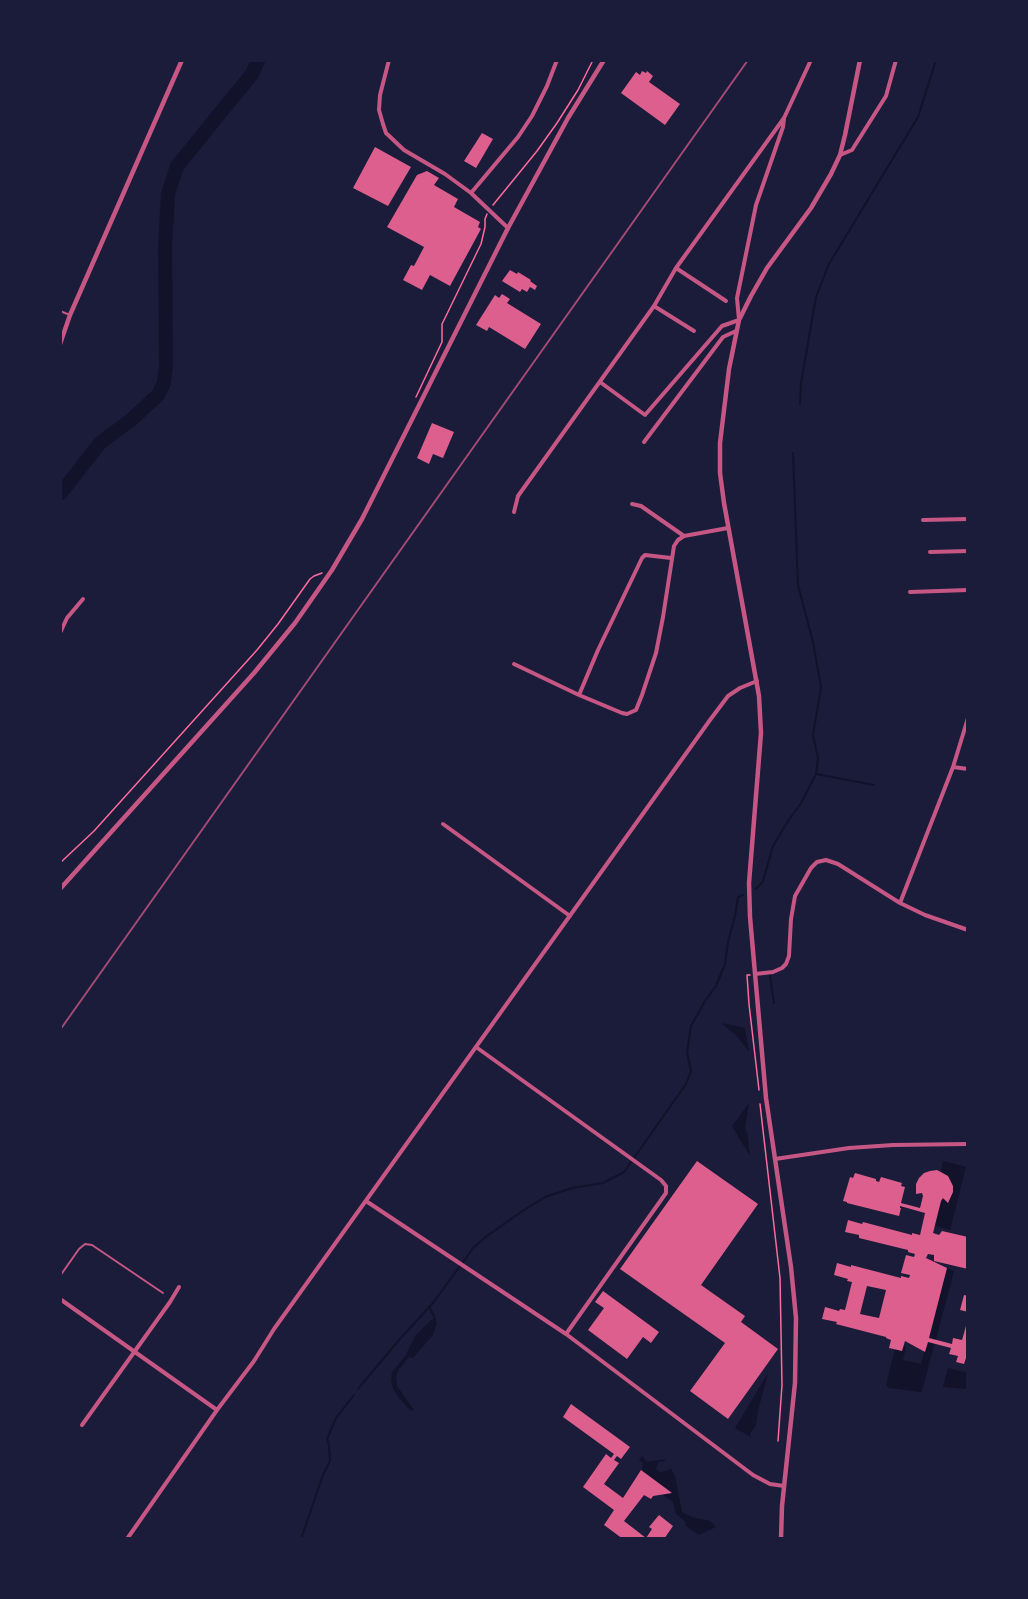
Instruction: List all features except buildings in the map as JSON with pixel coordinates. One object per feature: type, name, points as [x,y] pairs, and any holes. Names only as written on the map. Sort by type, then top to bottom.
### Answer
[{"type":"street","points":[[60,344],[70,315],[182,60]]},
{"type":"street","points":[[389,60],[380,95],[379,110],[386,132],[404,150],[445,174],[471,193],[508,228]]},
{"type":"street","points":[[471,193],[518,137],[532,116],[547,86],[556,60]]},
{"type":"street","points":[[61,887],[258,669],[321,586],[362,519],[508,228],[568,118],[604,60]]},
{"type":"street","points":[[514,512],[518,496],[654,306],[676,268],[784,118],[811,60]]},
{"type":"street","points":[[781,1539],[795,1383],[796,1318],[791,1267],[766,1098],[748,883],[760,733],[759,696],[728,528],[722,489],[720,443],[729,369],[739,320],[767,268],[820,195],[840,155],[860,60]]},
{"type":"street","points":[[840,155],[852,150],[886,96],[896,60]]},
{"type":"street","points":[[739,320],[737,298],[756,205],[783,127],[784,118]]},
{"type":"street","points":[[676,268],[726,301]]},
{"type":"street","points":[[654,306],[694,332]]},
{"type":"street","points":[[600,382],[645,415],[722,326],[739,320]]},
{"type":"street","points":[[644,442],[723,337],[736,331]]},
{"type":"street","points":[[632,504],[640,506],[684,536]]},
{"type":"street","points":[[923,520],[968,519]]},
{"type":"street","points":[[514,664],[622,713],[633,712],[638,707],[656,653],[674,546],[684,536],[728,528]]},
{"type":"street","points":[[930,552],[968,551]]},
{"type":"street","points":[[579,695],[642,558],[645,555],[671,558]]},
{"type":"street","points":[[910,592],[968,590]]},
{"type":"street","points":[[60,633],[67,618],[82,599]]},
{"type":"street","points":[[127,1539],[274,1329],[726,698],[740,688],[757,681]]},
{"type":"street","points":[[900,903],[954,767],[968,718]]},
{"type":"street","points":[[954,767],[968,769]]},
{"type":"street","points":[[443,824],[570,916]]},
{"type":"street","points":[[755,974],[773,972],[786,964],[789,956],[795,896],[817,862],[826,860],[838,864],[900,903],[925,915],[968,930]]},
{"type":"street","points":[[476,1047],[661,1180],[666,1186],[666,1193],[566,1334]]},
{"type":"street","points":[[776,1158],[849,1148],[968,1144]]},
{"type":"street","points":[[366,1201],[566,1334],[753,1475],[770,1484],[784,1486]]},
{"type":"street","points":[[82,1425],[179,1287]]},
{"type":"street","points":[[60,1299],[217,1410]]},
{"type":"lane","points":[[60,311],[70,315]]},
{"type":"lane","points":[[60,1276],[79,1249],[85,1244],[92,1245],[163,1293]]},
{"type":"path","points":[[496,201],[557,123],[578,90],[593,60]]},
{"type":"path","points":[[413,403],[442,342],[442,324],[481,243],[485,227]]},
{"type":"path","points":[[60,863],[94,831],[257,650],[310,579],[323,573]]},
{"type":"path","points":[[755,974],[747,975],[749,1004],[780,1278],[782,1385],[778,1441]]},
{"type":"shaded area","points":[[252,60],[266,60],[256,80],[236,104],[226,101],[243,78]]},
{"type":"shaded area","points":[[721,1023],[745,1028],[749,1052],[737,1036]]},
{"type":"shaded area","points":[[749,1103],[745,1128],[750,1156],[732,1126]]},
{"type":"shaded area","points":[[943,1161],[966,1167],[950,1230],[935,1226],[941,1201],[943,1198],[948,1203],[953,1192],[951,1180],[941,1171]]},
{"type":"shaded area","points":[[947,1268],[954,1271],[922,1391],[889,1388],[886,1385],[895,1349],[902,1351],[903,1346],[906,1347],[903,1360],[921,1364]]},
{"type":"shaded area","points":[[435,1319],[437,1323],[433,1335],[413,1358],[409,1357],[396,1376],[397,1386],[414,1410],[411,1411],[393,1389],[392,1372],[407,1354],[414,1337],[431,1320]]},
{"type":"shaded area","points":[[948,1368],[968,1373],[968,1389],[943,1387]]},
{"type":"shaded area","points":[[768,1373],[756,1425],[750,1434],[751,1437],[735,1428]]},
{"type":"shaded area","points":[[642,1456],[647,1462],[664,1459],[666,1461],[659,1462],[656,1469],[660,1472],[671,1469],[675,1476],[682,1512],[710,1521],[716,1527],[699,1535],[686,1526],[685,1521],[676,1514],[673,1502],[663,1495],[672,1492],[641,1470],[643,1466],[639,1460]]},
{"type":"waterway","points":[[60,494],[100,443],[131,420],[158,395],[164,383],[166,366],[165,245],[168,194],[177,166],[252,74],[258,60]]},
{"type":"waterway","points":[[800,404],[801,383],[816,297],[829,264],[918,117],[936,60]]},
{"type":"waterway","points":[[755,889],[763,881],[773,846],[801,803],[816,774],[818,758],[813,735],[821,687],[813,642],[798,585],[793,453]]},
{"type":"waterway","points":[[816,774],[874,785]]},
{"type":"waterway","points":[[358,1389],[433,1303],[474,1247],[487,1236],[545,1197],[572,1188],[603,1183],[624,1172],[686,1084],[691,1071],[687,1052],[691,1026],[716,986],[725,964],[738,897],[743,895]]},
{"type":"waterway","points":[[770,976],[774,1003]]},
{"type":"waterway","points":[[429,1306],[435,1319]]},
{"type":"waterway","points":[[301,1539],[330,1461],[327,1439],[336,1418],[354,1395]]},
{"type":"railway","points":[[60,1030],[748,60]]}]
